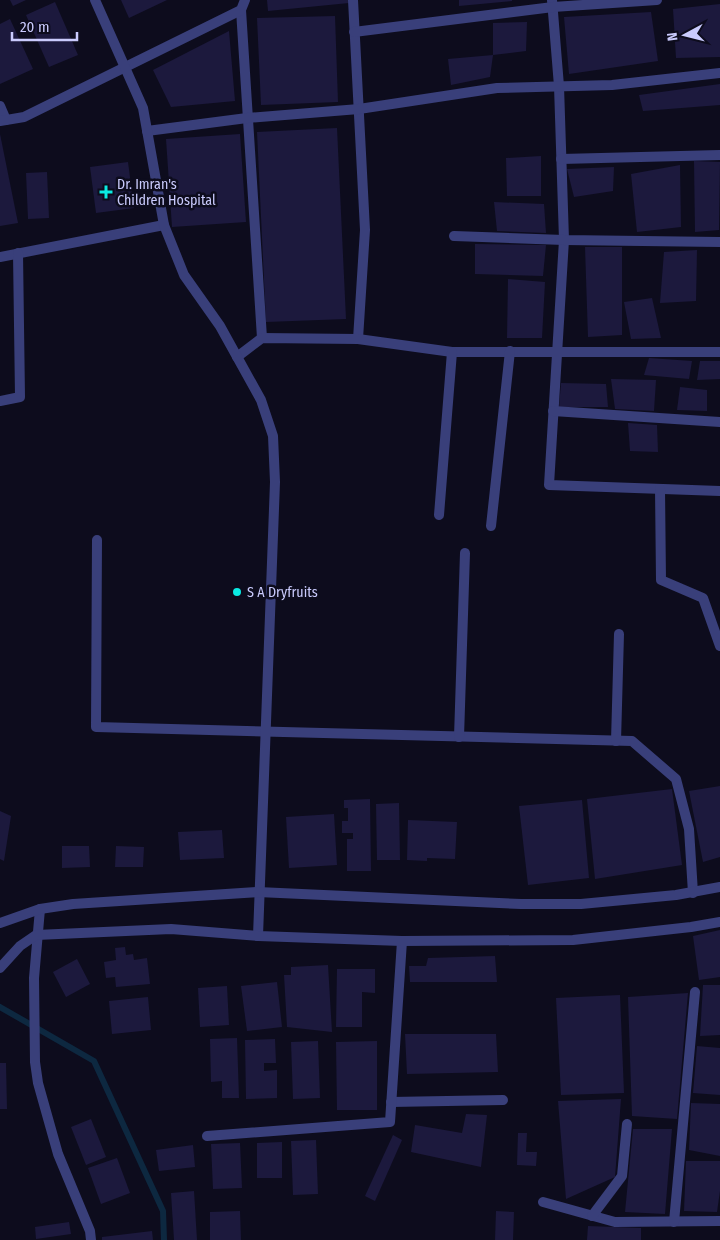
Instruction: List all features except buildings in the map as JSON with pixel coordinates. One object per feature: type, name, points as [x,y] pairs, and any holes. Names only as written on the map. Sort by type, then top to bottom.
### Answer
[{"type":"street","points":[[96,0],[143,108],[164,225],[184,276],[220,326],[237,356],[261,400],[273,436],[275,482],[258,892],[258,936]]},
{"type":"street","points":[[353,0],[365,230],[358,339]]},
{"type":"street","points":[[354,32],[552,4],[657,0]]},
{"type":"street","points":[[552,4],[560,86],[564,240],[549,486],[720,491]]},
{"type":"street","points":[[0,106],[3,120],[24,117],[125,68],[243,5],[247,118],[262,338]]},
{"type":"street","points":[[147,131],[247,118],[359,109],[498,88],[612,85],[720,73]]},
{"type":"street","points":[[561,159],[720,155]]},
{"type":"street","points":[[0,257],[164,225]]},
{"type":"street","points":[[454,236],[564,240],[720,242]]},
{"type":"street","points":[[0,401],[20,397],[18,253]]},
{"type":"street","points":[[237,356],[262,338],[358,339],[452,352],[720,352]]},
{"type":"street","points":[[490,526],[510,351]]},
{"type":"street","points":[[439,516],[452,352]]},
{"type":"street","points":[[553,412],[720,422]]},
{"type":"street","points":[[660,489],[661,580],[703,598],[720,646]]},
{"type":"street","points":[[97,540],[96,727],[632,741],[676,779],[689,828],[692,893]]},
{"type":"street","points":[[459,737],[465,553]]},
{"type":"street","points":[[616,741],[619,634]]},
{"type":"street","points":[[0,923],[40,909],[73,904],[258,892],[521,904],[581,904],[692,893],[720,887]]},
{"type":"street","points":[[40,909],[36,935],[34,978],[35,1062],[38,1083],[58,1154],[90,1231],[91,1240]]},
{"type":"street","points":[[0,968],[20,946],[36,935],[171,929],[258,936],[402,941],[573,940],[691,928],[720,922]]},
{"type":"street","points":[[207,1136],[390,1122],[402,941]]},
{"type":"street","points":[[674,1222],[695,992]]},
{"type":"street","points":[[391,1102],[503,1100]]},
{"type":"street","points":[[592,1216],[622,1176],[627,1124]]},
{"type":"street","points":[[543,1202],[616,1222],[720,1222]]},
{"type":"waterway","points":[[0,1007],[94,1061],[163,1211],[164,1240]]},
{"type":"place","name":"Dr. Imran's Children Hospital","points":[[106,192]]},
{"type":"place","name":"S A Dryfruits","points":[[237,592]]}]
